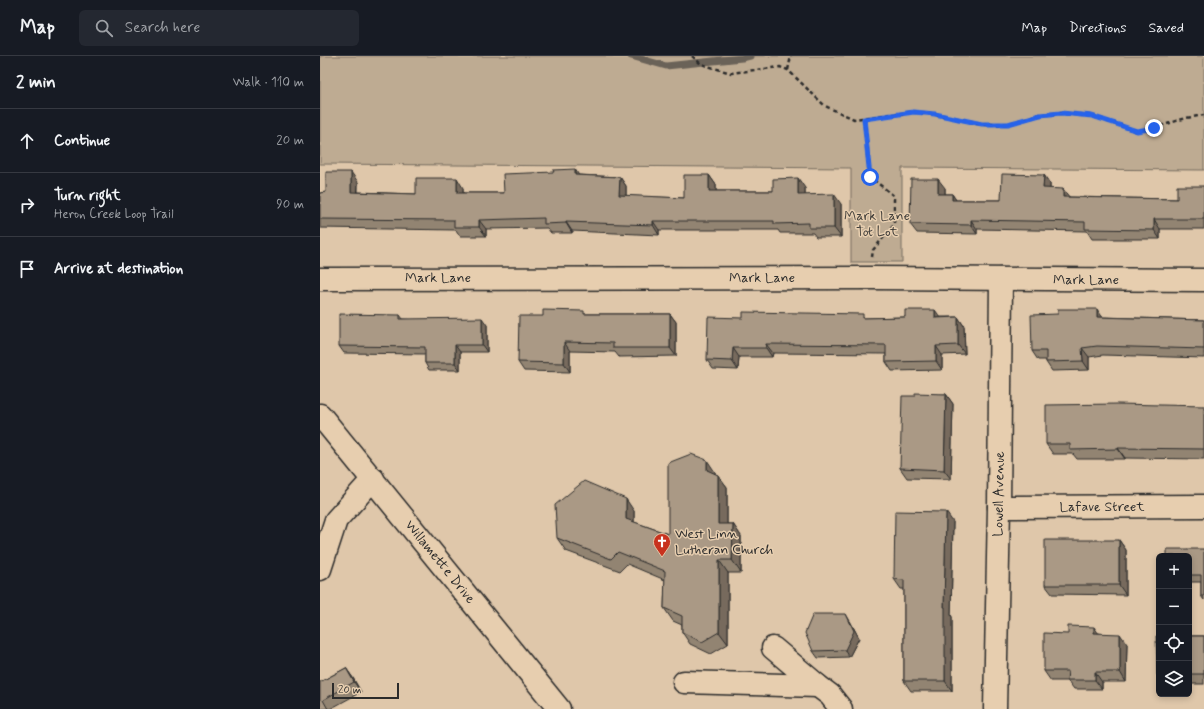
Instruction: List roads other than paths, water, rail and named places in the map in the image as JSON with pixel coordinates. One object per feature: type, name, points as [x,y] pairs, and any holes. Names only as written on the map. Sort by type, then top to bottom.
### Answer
[{"type":"street","name":"Mark Lane","points":[[320,278],[1204,280]]},
{"type":"street","name":"Lowell Avenue","points":[[996,709],[1000,279]]},
{"type":"street","name":"Willamette Drive","points":[[320,415],[559,709]]},
{"type":"street","points":[[320,569],[336,520],[373,479]]},
{"type":"street","name":"Lafave Street","points":[[999,507],[1204,506]]},
{"type":"street","points":[[773,648],[830,695],[841,709]]},
{"type":"street","points":[[684,682],[818,686]]},
{"type":"waterway","points":[[631,56],[666,66],[750,56]]},
{"type":"place","name":"West Linn Lutheran Church","points":[[662,557]]},
{"type":"park label","name":"Mark Lane Tot Lot","points":[[877,224]]}]
